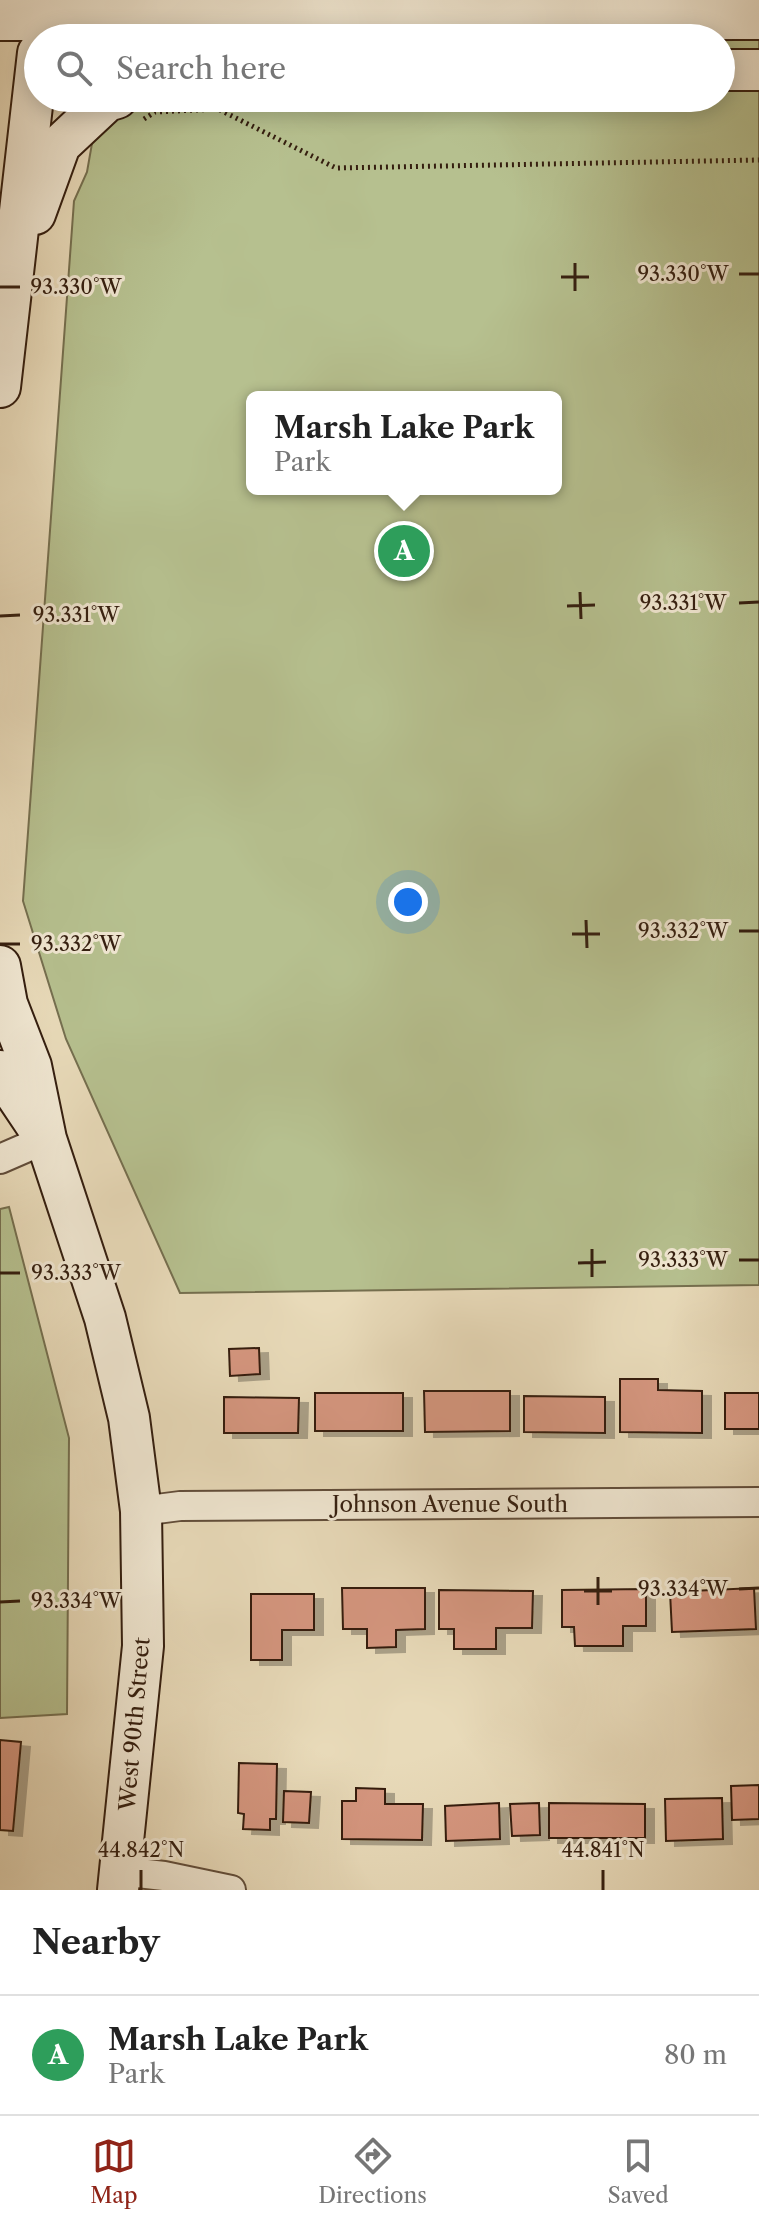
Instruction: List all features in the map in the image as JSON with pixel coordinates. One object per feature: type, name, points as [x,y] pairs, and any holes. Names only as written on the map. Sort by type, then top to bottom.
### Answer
[{"type":"street","points":[[159,0],[265,19]]},
{"type":"street","points":[[226,24],[265,19],[759,19]]},
{"type":"street","points":[[0,20],[24,40]]},
{"type":"street","points":[[735,70],[759,70]]},
{"type":"street","points":[[0,387],[28,112]]},
{"type":"street","points":[[9,307],[36,210],[60,145],[95,112]]},
{"type":"street","name":"West 90th Street","points":[[0,966],[7,1004],[31,1066],[46,1139],[105,1318],[129,1418],[141,1511],[143,1646],[119,1880]]},
{"type":"street","name":"West 90th Street","points":[[0,1071],[46,1139]]},
{"type":"street","points":[[0,1159],[46,1139]]},
{"type":"street","name":"Johnson Avenue South","points":[[141,1511],[180,1506],[759,1502]]},
{"type":"street","points":[[119,1880],[164,1876],[231,1890]]},
{"type":"path","points":[[224,112],[336,168],[759,160]]},
{"type":"green space","points":[[759,0],[759,1285],[180,1293],[66,1039],[23,901],[74,201],[87,172],[98,112],[735,112],[735,24]]},
{"type":"green space","points":[[9,1207],[69,1438],[67,1714],[0,1718],[0,1209]]},
{"type":"building","points":[[259,1348],[260,1374],[230,1376],[229,1349]]},
{"type":"building","points":[[620,1379],[658,1379],[658,1390],[702,1391],[702,1433],[620,1432]]},
{"type":"building","points":[[424,1391],[510,1391],[510,1431],[425,1432]]},
{"type":"building","points":[[315,1393],[403,1393],[403,1431],[315,1431]]},
{"type":"building","points":[[725,1393],[759,1393],[759,1429],[725,1429]]},
{"type":"building","points":[[524,1396],[605,1397],[605,1433],[524,1432]]},
{"type":"building","points":[[224,1397],[299,1398],[298,1433],[224,1433]]},
{"type":"building","points":[[342,1588],[425,1588],[425,1629],[396,1630],[396,1647],[367,1648],[367,1629],[343,1629]]},
{"type":"building","points":[[754,1588],[756,1629],[672,1632],[670,1592]]},
{"type":"building","points":[[646,1589],[646,1626],[623,1626],[623,1646],[575,1646],[574,1627],[562,1627],[562,1590]]},
{"type":"building","points":[[439,1590],[533,1591],[532,1628],[496,1628],[496,1649],[454,1649],[454,1629],[439,1629]]},
{"type":"building","points":[[251,1594],[314,1594],[314,1630],[282,1630],[282,1660],[251,1660]]},
{"type":"building","points":[[0,1740],[21,1742],[13,1831],[0,1830]]},
{"type":"building","points":[[239,1763],[277,1764],[276,1819],[270,1819],[270,1830],[243,1829],[244,1814],[238,1813]]},
{"type":"building","points":[[759,1785],[759,1819],[732,1820],[731,1786]]},
{"type":"building","points":[[356,1788],[385,1789],[385,1804],[423,1804],[422,1840],[342,1839],[342,1801],[356,1801]]},
{"type":"building","points":[[284,1791],[311,1792],[309,1823],[283,1822]]},
{"type":"building","points":[[722,1798],[723,1839],[666,1841],[665,1799]]},
{"type":"building","points":[[499,1803],[500,1839],[446,1841],[445,1806]]},
{"type":"building","points":[[539,1803],[540,1835],[512,1836],[510,1804]]},
{"type":"building","points":[[549,1803],[645,1804],[645,1838],[549,1838]]},
{"type":"place","name":"Marsh Lake Park","points":[[404,551]]}]
